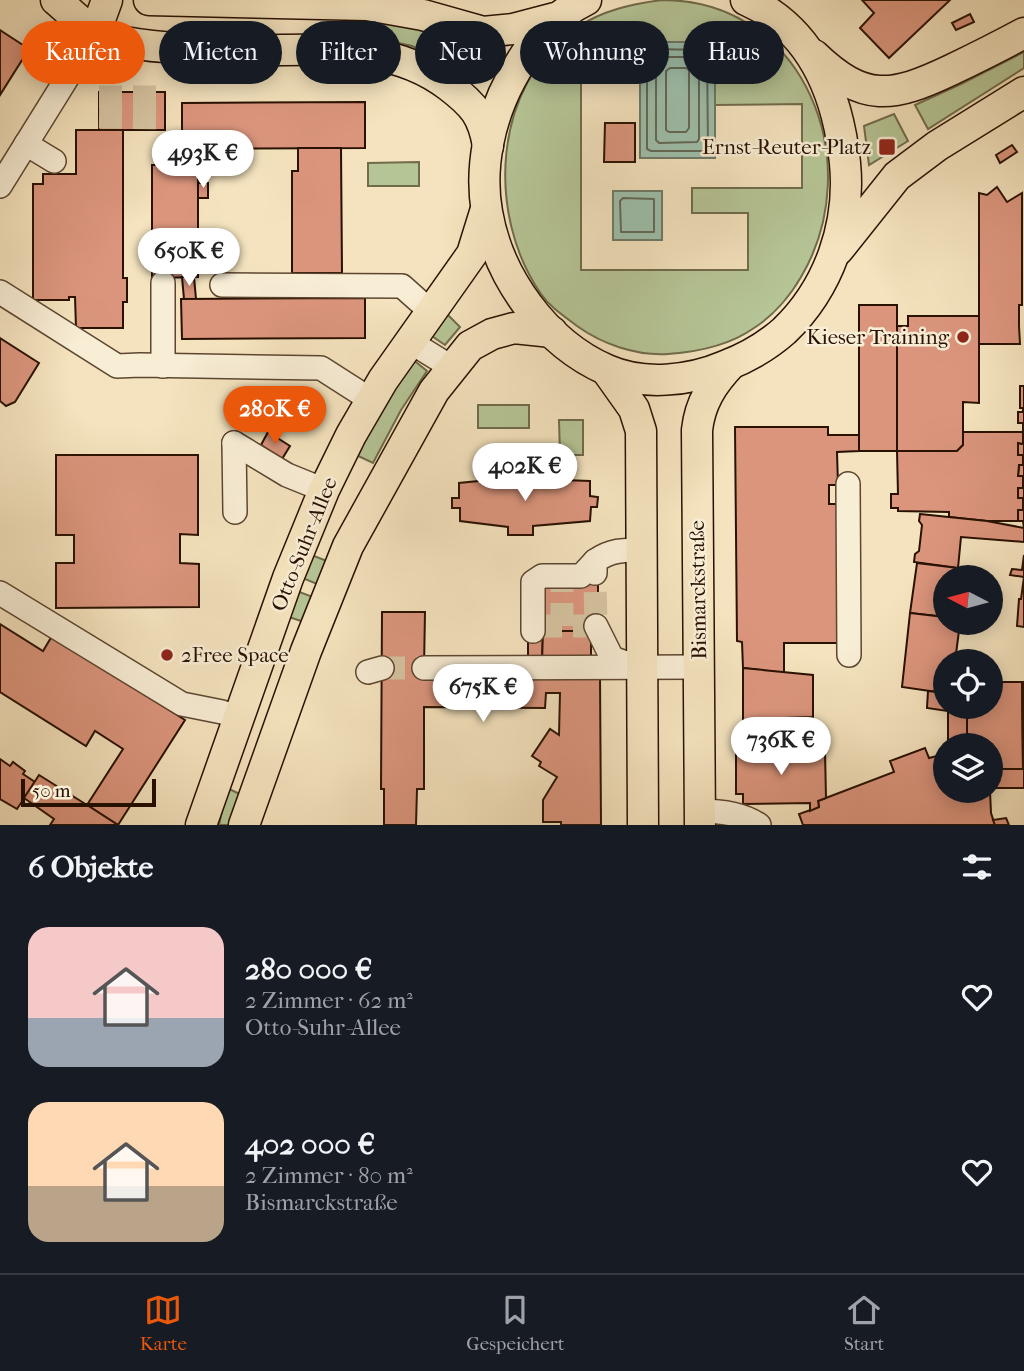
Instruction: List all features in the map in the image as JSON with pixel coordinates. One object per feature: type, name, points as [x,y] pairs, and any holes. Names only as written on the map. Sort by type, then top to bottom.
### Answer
[{"type":"main road","points":[[56,0],[81,21]]},
{"type":"main road","points":[[99,21],[107,0]]},
{"type":"main road","points":[[149,0],[367,5],[423,15],[483,32],[513,29],[555,18],[586,0]]},
{"type":"main road","points":[[752,2],[789,29],[829,69],[844,79],[871,90],[892,92],[912,88],[1024,33]]},
{"type":"main road","points":[[555,18],[524,57],[506,88],[494,118],[488,147],[486,208],[495,242],[518,291],[530,308],[552,332],[588,360],[607,371],[628,377],[674,379],[703,374],[731,364],[765,345],[793,322],[820,287],[834,256],[845,196],[844,152],[831,97],[808,48]]},
{"type":"main road","points":[[145,44],[239,50],[337,50],[401,60],[442,80],[477,111],[485,127],[488,147]]},
{"type":"main road","points":[[834,256],[897,176],[936,146],[1024,92]]},
{"type":"main road","name":"Otto-Suhr-Allee","points":[[201,825],[296,557],[324,490],[371,400],[409,341],[472,254],[486,208]]},
{"type":"main road","name":"Otto-Suhr-Allee","points":[[244,825],[306,651],[348,546],[434,390],[471,346],[492,334],[514,328],[552,332]]},
{"type":"main road","name":"Bismarckstraße","points":[[700,818],[698,423],[706,397],[731,364]]},
{"type":"main road","points":[[607,371],[634,409],[640,424],[630,550],[642,667],[643,825]]},
{"type":"street","points":[[0,186],[63,84]]},
{"type":"street","points":[[26,144],[54,162]]},
{"type":"street","points":[[163,283],[163,366]]},
{"type":"street","points":[[222,285],[402,286],[430,311]]},
{"type":"street","points":[[1,291],[117,366],[321,368],[371,400]]},
{"type":"street","points":[[409,341],[451,367]]},
{"type":"street","points":[[235,512],[234,443],[287,475],[324,490]]},
{"type":"street","points":[[848,484],[849,655]]},
{"type":"street","points":[[535,628],[533,582],[570,578],[607,553],[630,550]]},
{"type":"street","points":[[0,593],[182,704],[239,718]]},
{"type":"street","points":[[596,626],[612,658],[618,662],[642,667]]},
{"type":"street","points":[[424,668],[699,667]]},
{"type":"street","points":[[700,818],[740,817],[759,825]]},
{"type":"shaded area","points":[[662,0],[712,7],[741,21],[683,21],[683,45],[669,46],[669,21],[589,21],[618,9]]},
{"type":"shaded area","points":[[401,25],[415,27],[415,47],[401,44]]},
{"type":"shaded area","points":[[1024,52],[1024,68],[928,129],[915,105]]},
{"type":"shaded area","points":[[784,55],[811,96],[824,140],[828,186],[820,233],[801,277],[768,318],[745,334],[724,343],[690,351],[656,354],[632,351],[597,338],[549,303],[523,262],[511,227],[506,190],[506,153],[514,116],[526,84],[581,84],[581,270],[748,270],[748,213],[692,213],[692,188],[802,188],[802,104],[715,105],[715,84],[784,84]]},
{"type":"shaded area","points":[[894,114],[908,141],[869,165],[864,126]]},
{"type":"shaded area","points":[[419,162],[419,186],[368,186],[368,163]]},
{"type":"shaded area","points":[[446,313],[460,327],[445,345],[429,334]]},
{"type":"shaded area","points":[[411,358],[427,371],[401,410],[373,463],[354,454]]},
{"type":"shaded area","points":[[478,405],[529,405],[529,428],[478,428]]},
{"type":"shaded area","points":[[559,420],[583,420],[583,455],[560,455]]},
{"type":"shaded area","points":[[309,554],[327,561],[317,584],[300,577]]},
{"type":"shaded area","points":[[294,590],[313,597],[304,622],[286,616]]},
{"type":"shaded area","points":[[227,788],[244,796],[233,825],[219,825]]},
{"type":"water","points":[[669,42],[683,42],[683,84],[715,84],[715,158],[640,158],[640,84],[669,84]]},
{"type":"water","points":[[613,191],[662,191],[662,240],[613,240]]},
{"type":"building","points":[[862,0],[950,0],[889,58],[860,28],[874,13]]},
{"type":"building","points":[[970,14],[974,22],[956,30],[952,23]]},
{"type":"building","points":[[0,30],[21,44],[21,62],[0,95]]},
{"type":"building","points":[[99,92],[165,92],[165,130],[99,130]]},
{"type":"building","points":[[365,102],[365,148],[182,149],[182,103]]},
{"type":"building","points":[[605,123],[635,123],[635,162],[604,162]]},
{"type":"building","points":[[76,130],[123,130],[123,278],[127,278],[127,302],[123,302],[123,328],[76,328],[75,297],[69,297],[69,300],[33,300],[33,184],[43,184],[43,174],[76,174]]},
{"type":"building","points":[[1012,145],[1017,152],[1000,163],[996,155]]},
{"type":"building","points":[[298,148],[341,148],[342,273],[292,273],[292,171],[298,171]]},
{"type":"building","points":[[152,165],[198,165],[198,277],[152,278]]},
{"type":"building","points":[[198,183],[208,183],[208,198],[198,198]]},
{"type":"building","points":[[997,187],[1007,202],[1022,193],[1020,344],[979,344],[979,193],[987,195]]},
{"type":"building","points":[[182,277],[194,277],[196,299],[184,299]]},
{"type":"building","points":[[365,298],[365,338],[182,339],[181,299]]},
{"type":"building","points":[[859,305],[897,305],[897,451],[859,451]]},
{"type":"building","points":[[908,316],[979,316],[979,403],[963,402],[963,445],[957,451],[897,451],[897,326],[908,326]]},
{"type":"building","points":[[0,338],[39,363],[15,402],[6,406],[0,401]]},
{"type":"building","points":[[1020,386],[1024,386],[1024,408],[1020,408]]},
{"type":"building","points":[[1023,408],[1024,528],[1023,521],[1018,521],[1018,510],[1023,510],[1023,498],[1018,498],[1018,488],[1023,488],[1023,476],[1018,476],[1019,465],[1023,465],[1023,455],[1018,455],[1018,443],[1023,444],[1023,423],[1018,423],[1018,412],[1023,412]]},
{"type":"building","points":[[735,427],[828,427],[828,435],[859,435],[859,451],[837,452],[838,485],[829,485],[829,504],[838,504],[839,643],[784,643],[784,673],[743,668],[742,642],[737,641]]},
{"type":"building","points":[[268,432],[290,446],[282,459],[261,445]]},
{"type":"building","points":[[963,432],[1023,432],[1023,444],[1018,443],[1018,455],[1023,455],[1023,465],[1019,465],[1018,476],[1023,476],[1023,488],[1018,488],[1018,498],[1023,498],[1023,510],[1018,510],[1018,521],[987,521],[949,517],[949,512],[898,511],[898,508],[891,508],[891,494],[898,494],[897,451],[957,451],[963,445]]},
{"type":"building","points":[[56,455],[198,455],[198,535],[180,534],[180,563],[199,564],[199,607],[56,608],[56,563],[74,563],[74,535],[56,535]]},
{"type":"building","points":[[503,456],[538,456],[538,467],[529,467],[529,478],[513,478],[513,467],[503,467]]},
{"type":"building","points":[[509,478],[590,481],[590,496],[598,497],[597,507],[591,507],[590,521],[533,526],[533,535],[508,535],[508,527],[460,521],[460,508],[452,508],[452,498],[459,498],[459,483]]},
{"type":"building","points":[[920,514],[1024,528],[1024,542],[961,537],[958,565],[914,562],[915,554],[919,551],[922,525],[919,521]]},
{"type":"building","points":[[1024,555],[1024,577],[1010,575],[1012,569],[1022,570]]},
{"type":"building","points":[[917,563],[933,565],[933,616],[910,613]]},
{"type":"building","points":[[1024,577],[1024,627],[1017,626]]},
{"type":"building","points":[[539,583],[598,583],[598,635],[539,635]]},
{"type":"building","points":[[382,612],[425,612],[424,668],[600,677],[601,825],[543,822],[543,800],[557,777],[539,766],[541,762],[532,756],[550,729],[559,735],[560,693],[546,693],[545,708],[424,707],[424,789],[417,789],[416,825],[384,825],[384,789],[381,789]]},
{"type":"building","points":[[910,613],[933,616],[933,635],[958,635],[957,649],[933,649],[933,691],[902,687]]},
{"type":"building","points":[[0,624],[43,651],[52,636],[185,720],[118,825],[87,805],[123,749],[95,731],[86,746],[0,692]]},
{"type":"building","points":[[528,631],[543,631],[542,662],[528,662]]},
{"type":"building","points":[[543,631],[591,631],[591,662],[542,662]]},
{"type":"building","points":[[743,668],[813,675],[813,717],[785,718],[785,730],[825,731],[825,751],[743,752]]},
{"type":"building","points":[[1003,682],[1022,682],[1023,769],[1003,769],[1003,733],[967,733],[967,719],[1003,719]]},
{"type":"building","points":[[1024,682],[1024,769],[1023,769]]},
{"type":"building","points":[[928,691],[933,692],[933,709],[927,708]]},
{"type":"building","points":[[948,719],[967,719],[967,733],[948,733]]},
{"type":"building","points":[[925,748],[929,758],[933,757],[933,803],[991,803],[995,825],[803,825],[799,814],[819,807],[818,801],[894,772],[890,761]]},
{"type":"building","points":[[825,751],[826,798],[818,801],[819,807],[810,811],[810,803],[743,804],[743,794],[736,794],[736,752]]},
{"type":"building","points":[[0,759],[10,766],[13,762],[25,771],[23,774],[35,782],[17,809],[0,799]]},
{"type":"building","points":[[1003,769],[1024,769],[1024,788],[1003,788]]},
{"type":"building","points":[[39,775],[118,825],[50,825],[54,819],[24,798]]},
{"type":"building","points":[[1006,818],[1009,825],[995,825],[993,820]]},
{"type":"tunnel","points":[[99,97],[165,97]]},
{"type":"tunnel","points":[[99,117],[165,118]]},
{"type":"tunnel","points":[[562,583],[562,626]]},
{"type":"tunnel","points":[[539,626],[596,626],[595,583]]},
{"type":"tunnel","points":[[382,668],[424,668]]},
{"type":"place","name":"Ernst-Reuter-Platz","points":[[887,147]]},
{"type":"place","name":"Kieser Training","points":[[963,337]]},
{"type":"place","name":"2Free Space","points":[[167,655]]}]
